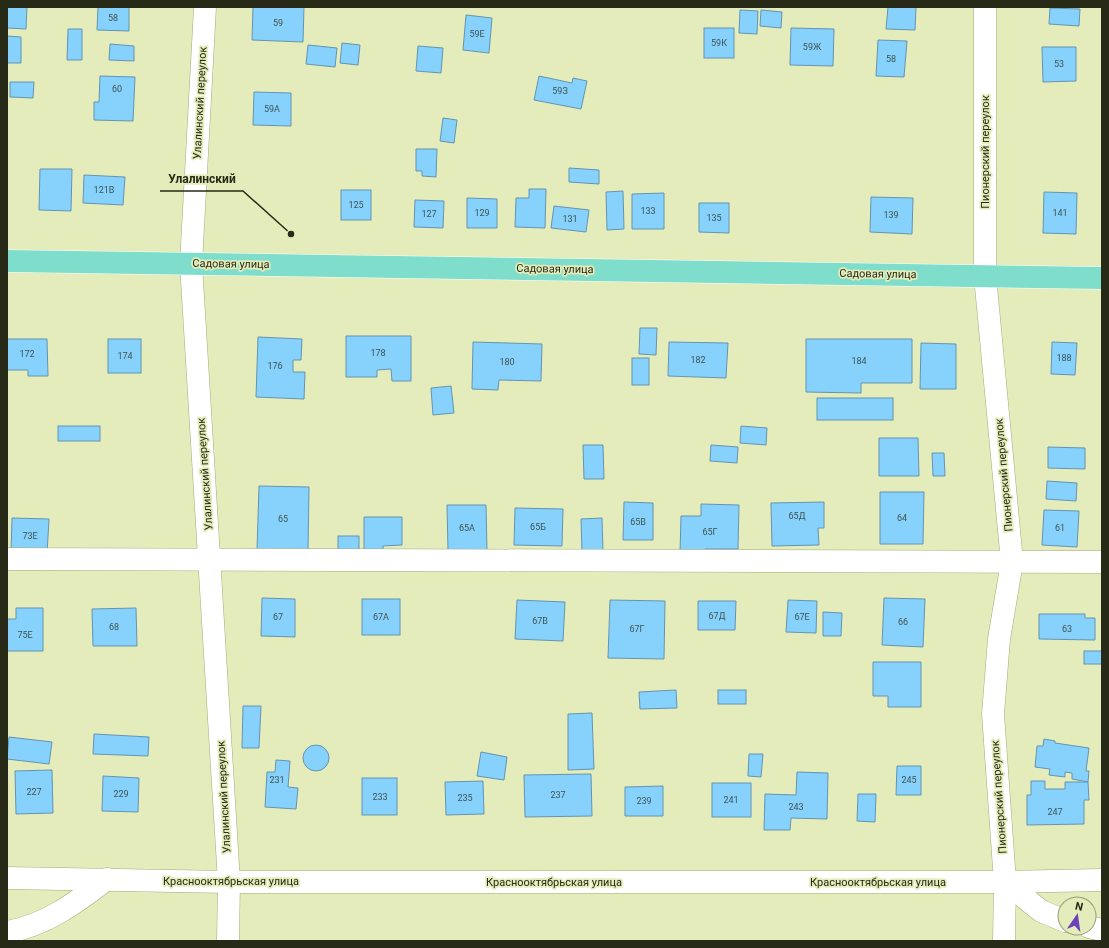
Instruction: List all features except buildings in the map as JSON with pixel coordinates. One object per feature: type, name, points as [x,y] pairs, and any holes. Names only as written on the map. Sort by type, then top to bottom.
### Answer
[{"type":"main road","name":"Садовая улица","points":[[7,261],[1102,278]]},
{"type":"street","name":"Пионерский переулок","points":[[986,7],[985,276],[1012,562],[1000,638],[993,714],[1005,882],[1004,941]]},
{"type":"street","name":"Улалинский переулок","points":[[204,8],[191,264],[229,882],[228,941]]},
{"type":"street","points":[[7,559],[1102,562]]},
{"type":"street","name":"Краснооктябрьская улица","points":[[7,878],[229,882],[1005,882],[1102,880]]},
{"type":"street","points":[[7,932],[38,923],[72,905],[107,880]]},
{"type":"street","points":[[1005,882],[1041,911],[1057,918]]},
{"type":"place","name":"Улалинский","points":[[291,234]]}]
